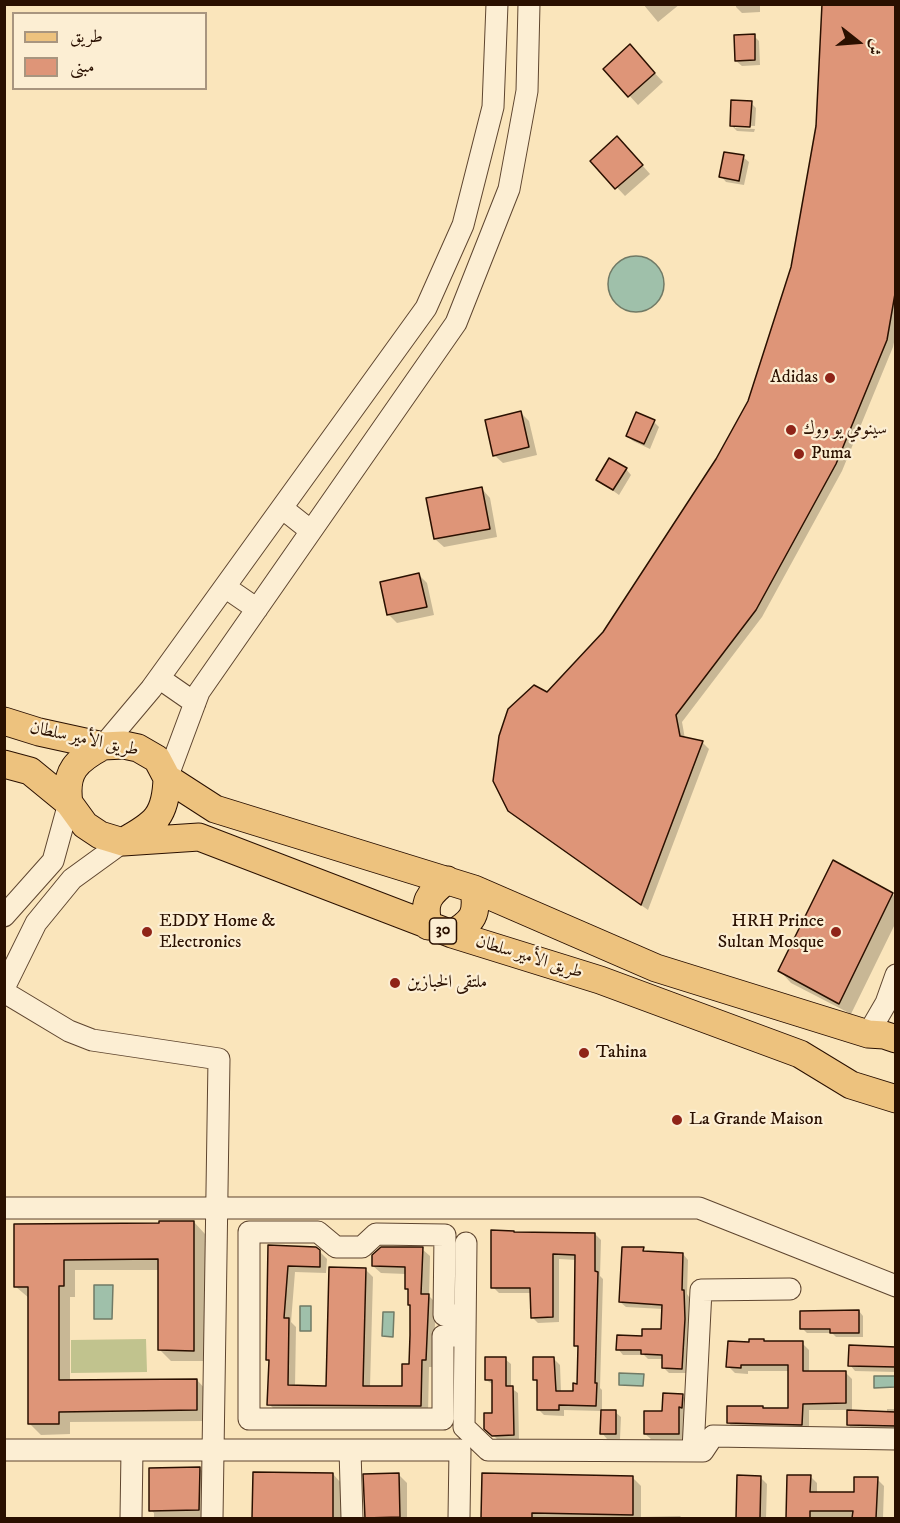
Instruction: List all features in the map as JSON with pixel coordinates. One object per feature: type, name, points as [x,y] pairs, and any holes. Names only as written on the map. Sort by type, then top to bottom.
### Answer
[{"type":"main road","name":"طريق الأمير سلطان","points":[[4,721],[39,732],[103,746],[124,745],[138,748],[157,759],[167,778],[215,809],[474,889],[656,968],[868,1034],[884,1035],[896,1039]]},
{"type":"main road","points":[[69,803],[67,790],[69,777],[75,765],[87,754],[103,746]]},
{"type":"main road","name":"طريق الأمير سلطان","points":[[4,764],[30,771],[69,803],[85,825],[100,835],[123,842],[199,837],[440,930],[600,980],[800,1054],[852,1085],[892,1096]]},
{"type":"main road","points":[[123,842],[149,827],[161,812],[167,796],[167,778]]},
{"type":"main road","points":[[447,880],[432,892],[425,909],[440,930],[469,924],[476,905],[474,889]]},
{"type":"street","points":[[103,746],[159,678],[426,309],[463,225],[493,107],[497,8],[529,8],[527,91],[508,189],[456,323],[199,692],[167,778]]},
{"type":"street","points":[[483,148],[515,156]]},
{"type":"street","points":[[454,245],[483,255]]},
{"type":"street","points":[[384,367],[413,386]]},
{"type":"street","points":[[282,508],[311,531]]},
{"type":"street","points":[[225,587],[257,609]]},
{"type":"street","points":[[159,678],[195,702]]},
{"type":"street","points":[[4,916],[53,861],[69,803]]},
{"type":"street","points":[[123,842],[72,879],[43,914],[36,923],[4,990],[69,1031],[92,1040],[219,1059],[212,1518]]},
{"type":"street","points":[[868,1034],[886,1003],[896,975]]},
{"type":"street","points":[[4,1208],[699,1208],[896,1286]]},
{"type":"street","points":[[249,1232],[318,1232],[336,1247],[362,1247],[376,1234],[445,1235],[444,1315],[465,1325],[443,1336],[442,1419],[249,1419],[249,1232]]},
{"type":"street","points":[[466,1243],[464,1427],[488,1450],[703,1451],[713,1436],[896,1439]]},
{"type":"street","points":[[693,1450],[701,1290],[790,1289]]},
{"type":"street","points":[[4,1450],[460,1450],[459,1518]]},
{"type":"street","points":[[131,1518],[132,1450]]},
{"type":"street","points":[[350,1450],[352,1518]]},
{"type":"shaded area","points":[[631,256],[641,256],[656,264],[662,273],[664,284],[662,295],[656,304],[641,312],[631,312],[620,307],[613,300],[608,289],[608,279],[613,268],[620,261]]},
{"type":"shaded area","points":[[94,1285],[113,1285],[112,1319],[94,1319]]},
{"type":"shaded area","points":[[300,1306],[311,1306],[311,1331],[300,1331]]},
{"type":"shaded area","points":[[383,1312],[394,1312],[393,1337],[382,1336]]},
{"type":"shaded area","points":[[146,1339],[147,1372],[71,1373],[71,1340]]},
{"type":"shaded area","points":[[619,1373],[644,1374],[643,1386],[619,1385]]},
{"type":"shaded area","points":[[874,1376],[895,1376],[895,1387],[874,1388]]},
{"type":"building","name":"سينومي يو ووك","points":[[822,4],[896,4],[896,288],[887,340],[836,464],[756,610],[676,715],[680,736],[703,741],[641,905],[508,811],[493,781],[499,736],[508,709],[534,685],[547,692],[603,632],[716,459],[748,401],[791,267],[816,126]]},
{"type":"building","points":[[755,34],[755,60],[735,61],[734,35]]},
{"type":"building","points":[[630,44],[655,73],[628,97],[603,69]]},
{"type":"building","points":[[731,100],[752,101],[750,127],[730,126]]},
{"type":"building","points":[[617,136],[643,165],[615,189],[590,161]]},
{"type":"building","points":[[724,152],[744,155],[739,181],[719,177]]},
{"type":"building","points":[[521,411],[529,447],[493,456],[485,420]]},
{"type":"building","points":[[636,412],[655,420],[644,444],[626,436]]},
{"type":"building","points":[[609,458],[627,468],[613,490],[596,480]]},
{"type":"building","points":[[482,487],[490,529],[434,539],[426,498]]},
{"type":"building","points":[[419,573],[427,607],[387,615],[380,582]]},
{"type":"building","name":"HRH Prince Sultan Mosque","points":[[833,860],[893,893],[839,1004],[778,971]]},
{"type":"building","points":[[159,1221],[194,1221],[194,1351],[158,1350],[158,1259],[64,1260],[64,1286],[59,1286],[59,1380],[197,1379],[197,1410],[59,1412],[59,1424],[28,1424],[28,1287],[14,1287],[14,1224],[159,1223]]},
{"type":"building","points":[[491,1230],[595,1233],[595,1271],[598,1272],[596,1406],[559,1405],[559,1410],[537,1410],[537,1380],[533,1380],[533,1357],[554,1357],[556,1391],[573,1391],[573,1383],[577,1384],[578,1346],[574,1346],[575,1255],[553,1254],[553,1317],[531,1318],[530,1288],[491,1288]]},
{"type":"building","points":[[268,1245],[316,1247],[320,1250],[320,1267],[288,1266],[284,1318],[289,1318],[288,1385],[326,1386],[329,1267],[366,1268],[363,1386],[402,1386],[402,1364],[409,1364],[410,1335],[410,1305],[408,1305],[408,1289],[405,1289],[405,1267],[372,1266],[372,1255],[381,1247],[423,1247],[421,1294],[429,1294],[426,1360],[422,1360],[421,1406],[267,1405]]},
{"type":"building","points":[[622,1247],[644,1247],[643,1251],[683,1253],[682,1290],[684,1290],[685,1319],[682,1369],[662,1368],[662,1355],[641,1354],[641,1350],[616,1350],[617,1335],[642,1336],[642,1329],[661,1329],[662,1305],[619,1302]]},
{"type":"building","points":[[859,1310],[859,1333],[830,1333],[830,1329],[800,1329],[800,1311]]},
{"type":"building","points":[[749,1339],[803,1341],[803,1371],[846,1371],[846,1403],[803,1404],[802,1425],[727,1423],[727,1406],[788,1408],[788,1365],[726,1367],[728,1341],[749,1342]]},
{"type":"building","points":[[849,1345],[896,1347],[896,1367],[848,1366]]},
{"type":"building","points":[[485,1357],[506,1357],[506,1386],[513,1386],[514,1435],[492,1436],[484,1429],[484,1413],[492,1413],[492,1380],[485,1380]]},
{"type":"building","points":[[663,1393],[683,1394],[682,1408],[679,1407],[679,1434],[644,1434],[644,1411],[662,1411]]},
{"type":"building","points":[[601,1410],[616,1410],[616,1434],[600,1434]]},
{"type":"building","points":[[847,1410],[896,1412],[896,1426],[847,1425]]},
{"type":"building","points":[[200,1467],[199,1510],[149,1511],[149,1468]]},
{"type":"building","points":[[253,1472],[333,1473],[333,1518],[252,1518]]},
{"type":"building","points":[[399,1473],[400,1517],[365,1518],[363,1474]]},
{"type":"building","points":[[482,1473],[633,1476],[633,1515],[532,1513],[532,1518],[481,1518]]},
{"type":"building","points":[[737,1475],[761,1476],[760,1518],[736,1518]]},
{"type":"building","points":[[787,1475],[811,1475],[810,1492],[854,1492],[854,1477],[878,1477],[876,1518],[852,1518],[853,1511],[810,1511],[810,1518],[786,1518]]},
{"type":"place","name":"Adidas","points":[[830,378]]},
{"type":"place","name":"سينومي يو ووك","points":[[791,430]]},
{"type":"place","name":"Puma","points":[[799,454]]},
{"type":"place","name":"EDDY Home & Electronics","points":[[147,932]]},
{"type":"place","name":"HRH Prince Sultan Mosque","points":[[836,932]]},
{"type":"place","name":"ملتقى الخبازين","points":[[395,983]]},
{"type":"place","name":"Tahina","points":[[584,1053]]},
{"type":"place","name":"La Grande Maison","points":[[677,1120]]}]
